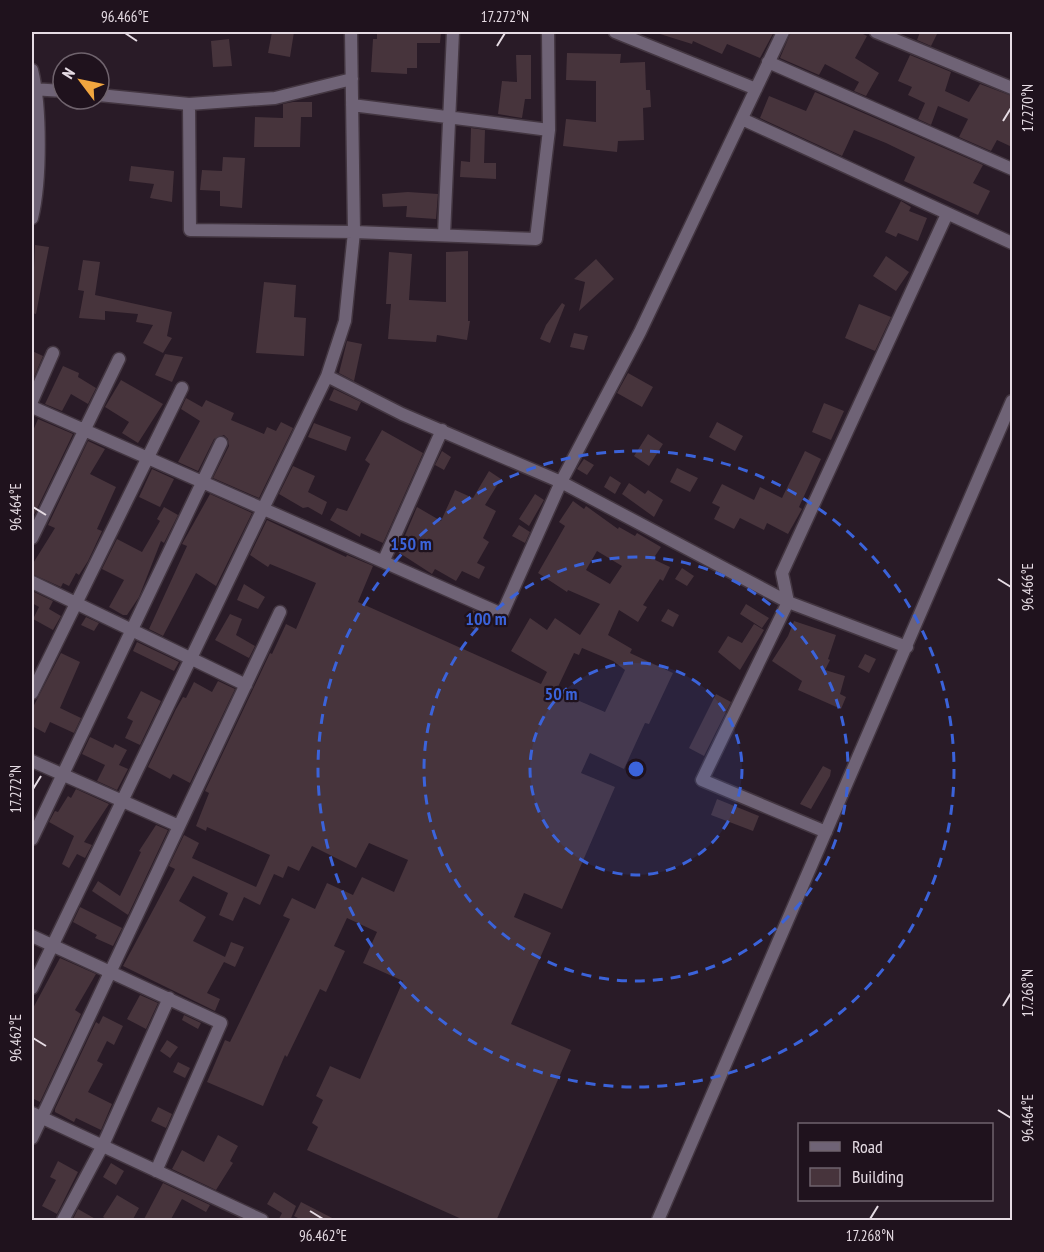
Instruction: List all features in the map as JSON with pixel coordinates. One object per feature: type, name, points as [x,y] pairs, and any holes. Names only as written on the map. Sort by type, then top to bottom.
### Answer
[{"type":"street","points":[[32,988],[327,376],[345,321],[354,232],[351,32]]},
{"type":"street","points":[[444,235],[453,32]]},
{"type":"street","points":[[189,104],[190,230],[354,232],[536,239],[549,130],[548,32]]},
{"type":"street","points":[[615,32],[756,88]]},
{"type":"street","points":[[32,407],[201,484],[384,560],[502,614],[561,482],[640,332],[783,32]]},
{"type":"street","points":[[876,32],[1012,88]]},
{"type":"street","points":[[768,62],[1012,169]]},
{"type":"street","points":[[32,70],[37,197],[32,218]]},
{"type":"street","points":[[111,96],[189,104],[275,98],[352,79]]},
{"type":"street","points":[[34,89],[51,90]]},
{"type":"street","points":[[352,105],[549,130]]},
{"type":"street","points":[[742,119],[1012,243]]},
{"type":"street","points":[[826,832],[702,780],[788,602],[782,573],[947,214]]},
{"type":"street","points":[[32,401],[53,353]]},
{"type":"street","points":[[32,538],[119,359]]},
{"type":"street","points":[[327,376],[402,414],[561,482],[788,602],[907,647]]},
{"type":"street","points":[[32,693],[74,602],[182,388]]},
{"type":"street","points":[[658,1221],[1012,400]]},
{"type":"street","points":[[384,560],[442,430]]},
{"type":"street","points":[[32,839],[221,443]]},
{"type":"street","points":[[32,582],[246,685]]},
{"type":"street","points":[[32,1138],[36,1115],[112,972],[280,612]]},
{"type":"street","points":[[32,761],[179,826]]},
{"type":"street","points":[[32,936],[221,1023],[156,1171]]},
{"type":"street","points":[[63,1221],[103,1145],[169,998]]},
{"type":"street","points":[[36,1115],[262,1221]]},
{"type":"building","points":[[272,32],[294,32],[290,57],[268,53]]},
{"type":"building","points":[[377,32],[441,32],[440,43],[417,43],[417,68],[407,68],[407,74],[371,72],[373,39],[377,39]]},
{"type":"building","points":[[661,32],[774,32],[760,58],[727,44],[722,54],[693,41],[692,44],[660,34]]},
{"type":"building","points":[[791,32],[859,32],[867,36],[855,58],[879,73],[866,96],[854,91],[859,82],[825,64],[819,75],[780,58]]},
{"type":"building","points":[[920,32],[938,32],[931,46],[917,40]]},
{"type":"building","points":[[229,39],[232,66],[213,67],[211,41]]},
{"type":"building","points":[[567,53],[621,54],[620,63],[645,62],[646,90],[650,90],[651,107],[643,108],[644,140],[618,141],[617,152],[563,146],[566,119],[596,122],[596,81],[566,80]]},
{"type":"building","points":[[516,55],[531,55],[531,99],[525,99],[522,118],[498,114],[502,81],[517,82]]},
{"type":"building","points":[[910,55],[951,72],[945,91],[969,102],[980,84],[1012,96],[1012,147],[997,140],[991,151],[959,137],[968,119],[938,106],[931,125],[918,119],[925,103],[908,95],[912,87],[898,81]]},
{"type":"building","points":[[815,92],[983,165],[973,183],[990,191],[978,215],[904,181],[915,157],[886,143],[854,130],[842,156],[760,118],[769,96],[806,111]]},
{"type":"building","points":[[312,102],[312,117],[301,117],[300,147],[254,147],[255,117],[283,118],[283,104]]},
{"type":"building","points":[[471,128],[485,130],[484,163],[496,163],[496,179],[460,177],[461,161],[470,162]]},
{"type":"building","points":[[223,157],[245,158],[242,208],[220,206],[220,191],[200,190],[202,170],[222,171]]},
{"type":"building","points":[[131,166],[174,171],[172,202],[150,198],[154,184],[129,181]]},
{"type":"building","points":[[408,192],[438,194],[436,219],[406,217],[407,206],[383,207],[382,194]]},
{"type":"building","points":[[901,201],[911,207],[909,211],[927,218],[918,241],[898,233],[896,237],[885,232]]},
{"type":"building","points":[[35,245],[49,247],[36,314],[32,313]]},
{"type":"building","points":[[468,251],[468,321],[470,321],[467,340],[437,335],[436,342],[388,339],[391,304],[386,304],[389,252],[412,254],[409,300],[446,302],[446,252]]},
{"type":"building","points":[[886,256],[909,272],[896,291],[873,276]]},
{"type":"building","points":[[596,259],[614,279],[579,311],[585,282],[574,279]]},
{"type":"building","points":[[83,260],[100,262],[95,295],[172,312],[167,336],[172,338],[163,353],[143,343],[153,325],[136,322],[138,314],[105,311],[105,320],[79,318],[84,291],[78,290]]},
{"type":"building","points":[[264,282],[296,285],[294,317],[306,318],[304,356],[256,353]]},
{"type":"building","points":[[562,303],[565,305],[550,343],[540,339],[546,325]]},
{"type":"building","points":[[859,304],[891,317],[875,351],[845,338]]},
{"type":"building","points":[[574,333],[588,336],[584,350],[570,347]]},
{"type":"building","points":[[347,341],[362,344],[354,381],[339,373]]},
{"type":"building","points":[[32,351],[43,356],[32,382]]},
{"type":"building","points":[[165,354],[183,357],[172,382],[155,375]]},
{"type":"building","points":[[63,366],[79,373],[78,377],[96,388],[88,404],[71,394],[62,411],[45,404]]},
{"type":"building","points":[[628,373],[653,387],[642,407],[617,393]]},
{"type":"building","points":[[121,380],[163,404],[138,443],[122,433],[129,422],[105,407]]},
{"type":"building","points":[[334,389],[361,402],[357,411],[329,400]]},
{"type":"building","points":[[186,398],[202,407],[206,400],[234,413],[231,420],[264,434],[267,427],[276,431],[281,422],[293,428],[259,498],[213,478],[229,446],[228,439],[224,435],[214,439],[198,471],[178,462],[200,421],[181,409]]},
{"type":"building","points":[[824,403],[844,411],[831,440],[812,432]]},
{"type":"building","points":[[38,419],[73,434],[33,517],[32,433]]},
{"type":"building","points":[[717,422],[743,436],[735,451],[709,437]]},
{"type":"building","points":[[314,423],[351,437],[346,451],[308,437]]},
{"type":"building","points":[[382,430],[423,453],[383,543],[361,533],[360,537],[330,520],[337,508],[347,511],[370,464],[365,460]]},
{"type":"building","points":[[648,434],[663,444],[649,466],[634,456]]},
{"type":"building","points":[[88,441],[105,449],[90,474],[116,487],[97,529],[102,531],[88,561],[79,575],[76,573],[69,586],[63,583],[61,587],[32,574],[32,565],[55,528],[48,525]]},
{"type":"building","points":[[442,451],[451,457],[444,470],[435,465]]},
{"type":"building","points":[[805,451],[821,459],[799,507],[802,509],[788,534],[767,523],[764,530],[740,518],[734,529],[714,519],[720,507],[712,503],[722,484],[754,500],[760,487],[782,498]]},
{"type":"building","points":[[584,459],[594,465],[587,475],[577,469]]},
{"type":"building","points":[[293,466],[315,476],[308,492],[327,502],[322,515],[308,507],[303,508],[279,494]]},
{"type":"building","points":[[677,468],[698,478],[690,492],[670,482]]},
{"type":"building","points":[[152,469],[174,479],[160,507],[139,497]]},
{"type":"building","points":[[489,471],[501,479],[485,505],[496,511],[483,538],[489,542],[477,563],[485,567],[479,579],[462,571],[456,581],[435,569],[432,574],[398,552],[417,507],[441,521],[455,490],[473,498]]},
{"type":"building","points":[[610,476],[621,483],[615,494],[604,487]]},
{"type":"building","points":[[629,483],[645,494],[648,490],[663,500],[654,517],[622,494]]},
{"type":"building","points":[[210,494],[252,513],[216,586],[196,573],[163,636],[149,629],[187,546],[182,544]]},
{"type":"building","points":[[535,494],[544,500],[529,526],[519,519]]},
{"type":"building","points":[[573,501],[584,509],[586,506],[618,529],[619,527],[635,536],[637,533],[661,547],[653,559],[670,567],[663,581],[660,579],[643,605],[647,607],[638,622],[619,610],[608,635],[632,649],[630,653],[673,673],[649,724],[645,723],[624,769],[590,753],[581,773],[615,787],[562,909],[524,893],[514,917],[551,933],[511,1024],[571,1050],[496,1221],[466,1221],[307,1150],[318,1127],[312,1123],[323,1100],[316,1096],[330,1066],[360,1079],[403,981],[363,963],[377,932],[347,918],[334,946],[345,951],[326,992],[320,989],[287,1057],[285,1055],[263,1106],[207,1082],[225,1040],[230,1042],[290,919],[283,916],[292,898],[315,909],[327,883],[353,895],[362,877],[394,892],[408,860],[369,843],[356,868],[312,846],[299,871],[288,866],[283,878],[274,874],[260,905],[244,897],[233,921],[219,915],[228,893],[193,876],[179,901],[206,917],[193,941],[225,957],[231,942],[244,947],[235,967],[224,962],[207,993],[220,999],[215,1011],[123,966],[175,869],[169,866],[184,835],[199,843],[192,858],[256,887],[270,855],[207,827],[206,831],[196,826],[209,793],[205,791],[270,653],[272,654],[286,624],[296,629],[316,583],[270,564],[268,567],[250,555],[267,520],[346,557],[347,555],[373,566],[358,602],[541,684],[547,672],[511,651],[530,618],[547,630],[555,618],[580,635],[600,604],[568,590],[567,592],[538,573],[565,526],[559,522]],"holes":[[[597,551],[622,566],[610,584],[586,570]],[[582,648],[613,661],[625,670],[605,712],[556,691],[574,653],[579,655]]]},
{"type":"building","points":[[164,507],[178,515],[164,543],[161,541],[139,597],[127,615],[123,615],[109,607],[124,580],[102,569],[117,539],[142,552],[160,521],[157,519]]},
{"type":"building","points":[[519,525],[530,532],[525,543],[512,536]]},
{"type":"building","points":[[682,568],[694,576],[687,586],[675,579]]},
{"type":"building","points":[[244,584],[265,597],[258,609],[237,600]]},
{"type":"building","points":[[32,591],[53,601],[49,609],[61,616],[53,630],[33,619],[39,607],[32,603]]},
{"type":"building","points":[[746,604],[769,618],[762,628],[740,614]]},
{"type":"building","points":[[668,609],[679,615],[673,627],[661,621]]},
{"type":"building","points":[[473,610],[485,617],[477,631],[465,624]]},
{"type":"building","points":[[230,614],[242,619],[236,635],[255,646],[249,658],[215,640]]},
{"type":"building","points":[[86,617],[99,623],[94,631],[81,625]]},
{"type":"building","points":[[794,621],[836,635],[825,670],[845,676],[840,694],[846,697],[841,709],[798,690],[802,681],[772,661],[788,636]]},
{"type":"building","points":[[754,624],[764,630],[740,670],[718,652],[728,636],[742,643]]},
{"type":"building","points":[[137,642],[179,662],[174,671],[133,651]]},
{"type":"building","points":[[61,653],[80,662],[60,708],[81,718],[74,733],[50,722],[45,733],[32,726],[32,709]]},
{"type":"building","points":[[865,654],[876,659],[869,673],[858,667]]},
{"type":"building","points":[[218,681],[235,689],[190,783],[173,774],[170,779],[148,767],[176,709],[183,697],[186,698],[194,682],[212,692]]},
{"type":"building","points":[[141,691],[161,701],[140,745],[125,738],[133,721],[127,718]]},
{"type":"building","points":[[716,694],[731,702],[704,756],[689,748]]},
{"type":"building","points":[[90,737],[113,748],[115,744],[127,750],[119,765],[128,769],[117,790],[97,781],[105,765],[82,754]]},
{"type":"building","points":[[823,766],[831,770],[830,776],[811,809],[800,804]]},
{"type":"building","points":[[76,789],[109,804],[84,842],[92,845],[85,858],[77,854],[69,868],[62,864],[74,836],[49,822],[55,811],[58,812],[68,796],[71,798]]},
{"type":"building","points":[[717,799],[759,816],[753,831],[711,815]]},
{"type":"building","points":[[156,825],[168,830],[128,915],[92,891],[98,881],[120,896],[141,852],[139,851]]},
{"type":"building","points":[[80,907],[122,928],[113,946],[95,938],[97,935],[73,922]]},
{"type":"building","points":[[60,958],[96,974],[75,1010],[81,1014],[40,1102],[32,1098],[32,1010]]},
{"type":"building","points":[[140,995],[158,1003],[146,1029],[127,1019]]},
{"type":"building","points":[[184,1015],[201,1023],[198,1029],[182,1020]]},
{"type":"building","points":[[103,1016],[123,1026],[114,1045],[107,1041],[97,1061],[103,1064],[88,1092],[112,1104],[101,1130],[76,1118],[74,1122],[55,1112],[55,1109],[96,1022],[99,1024]]},
{"type":"building","points":[[167,1040],[178,1047],[170,1058],[160,1051]]},
{"type":"building","points":[[178,1062],[190,1068],[185,1078],[173,1072]]},
{"type":"building","points":[[158,1107],[172,1114],[166,1128],[151,1121]]},
{"type":"building","points":[[218,1135],[238,1146],[230,1161],[233,1163],[216,1190],[172,1169],[182,1150],[204,1162]]},
{"type":"building","points":[[58,1161],[78,1172],[57,1214],[42,1206],[56,1180],[50,1177]]},
{"type":"building","points":[[111,1163],[124,1171],[116,1185],[103,1177]]},
{"type":"building","points":[[163,1183],[210,1205],[206,1212],[182,1199],[170,1221],[143,1221]]},
{"type":"building","points":[[274,1192],[296,1206],[290,1221],[278,1221],[282,1213],[267,1204]]},
{"type":"building","points":[[117,1195],[139,1208],[132,1221],[109,1221],[103,1217]]},
{"type":"building","points":[[301,1202],[338,1221],[304,1221],[294,1216]]},
{"type":"building","points":[[78,1209],[99,1221],[72,1221]]}]
